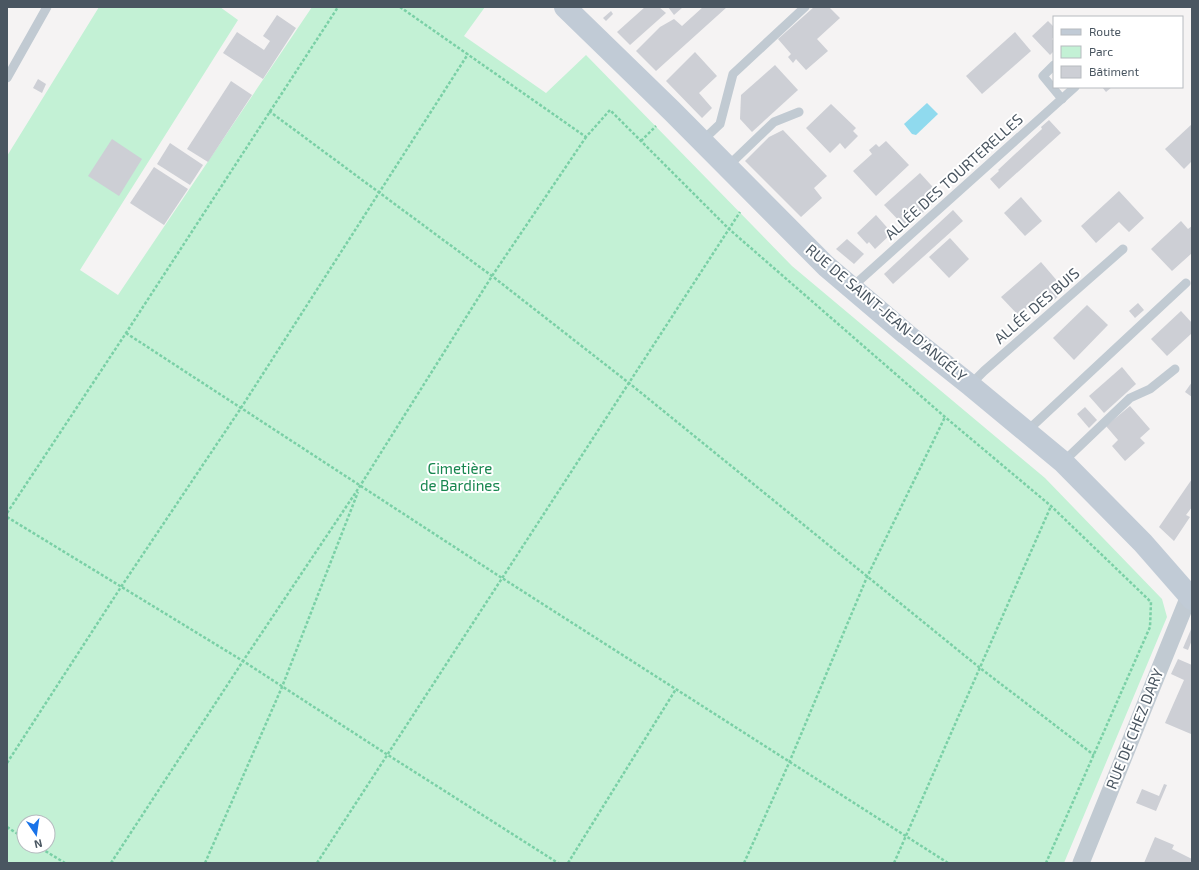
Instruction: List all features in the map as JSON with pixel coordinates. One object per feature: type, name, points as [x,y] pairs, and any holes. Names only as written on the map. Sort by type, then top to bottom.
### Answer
[{"type":"main road","name":"RUE DE SAINT-JEAN-D'ANGÉLY","points":[[566,7],[826,266],[906,334],[1027,431],[1063,462],[1142,543],[1191,597]]},
{"type":"street","name":"RUE DE CHEZ DARY","points":[[1081,863],[1191,597]]},
{"type":"lane","points":[[7,78],[47,7]]},
{"type":"lane","points":[[702,142],[720,124],[733,74],[805,7]]},
{"type":"lane","points":[[1053,66],[1042,76],[1062,99]]},
{"type":"lane","name":"ALLÉE DES TOURTERELLES","points":[[851,288],[1075,88]]},
{"type":"lane","points":[[727,167],[774,122],[799,112]]},
{"type":"lane","name":"ALLÉE DES BUIS","points":[[970,385],[1123,249]]},
{"type":"lane","points":[[1027,431],[1186,283]]},
{"type":"lane","points":[[1063,462],[1130,398],[1150,389],[1175,369]]},
{"type":"path","points":[[7,513],[338,7]]},
{"type":"path","points":[[400,7],[586,137]]},
{"type":"path","points":[[7,763],[121,587],[241,408],[468,54]]},
{"type":"path","points":[[111,863],[360,486],[492,276],[586,137],[610,110],[729,229],[945,417],[1051,506],[1151,602],[1150,627],[1046,863]]},
{"type":"path","points":[[269,112],[492,276],[629,383],[980,668],[1094,755]]},
{"type":"path","points":[[317,863],[739,213],[755,195]]},
{"type":"path","points":[[126,333],[502,578],[948,863]]},
{"type":"path","points":[[744,863],[790,763],[867,577],[945,417]]},
{"type":"path","points":[[204,863],[282,687],[360,486]]},
{"type":"path","points":[[894,863],[1051,506]]},
{"type":"path","points":[[7,518],[243,661],[558,863]]},
{"type":"path","points":[[568,863],[676,689]]},
{"type":"path","points":[[7,827],[16,833]]},
{"type":"path","points":[[50,854],[65,863]]},
{"type":"green space","name":"Cimetière de Bardines","points":[[99,7],[220,7],[238,20],[80,270],[118,295],[312,7],[485,7],[464,36],[546,93],[586,55],[792,266],[1045,478],[1162,599],[1167,617],[1064,863],[7,863],[7,156]]},
{"type":"water","points":[[927,103],[938,114],[916,135],[912,134],[904,124]]},
{"type":"building","points":[[645,7],[659,7],[666,13],[630,45],[617,32]]},
{"type":"building","points":[[668,7],[683,7],[674,15]]},
{"type":"building","points":[[703,7],[727,7],[656,71],[636,51],[660,27],[674,19],[682,26]]},
{"type":"building","points":[[814,7],[829,7],[840,18],[817,39],[828,51],[806,70],[796,59],[793,63],[788,57],[791,54],[778,39]]},
{"type":"building","points":[[611,11],[613,14],[606,21],[603,18]]},
{"type":"building","points":[[277,15],[296,28],[263,79],[223,53],[237,32],[264,50],[270,41],[263,36]]},
{"type":"building","points":[[1048,21],[1053,26],[1053,52],[1050,55],[1032,36]]},
{"type":"building","points":[[1015,32],[1031,51],[982,94],[966,76]]},
{"type":"building","points":[[695,52],[717,76],[699,93],[712,108],[702,118],[666,81]]},
{"type":"building","points":[[775,65],[798,90],[752,132],[740,119],[741,95]]},
{"type":"building","points":[[38,79],[46,84],[42,93],[33,88]]},
{"type":"building","points":[[231,81],[252,95],[208,162],[187,149]]},
{"type":"building","points":[[1103,88],[1111,88],[1106,92]]},
{"type":"building","points":[[831,104],[856,128],[853,131],[858,136],[845,149],[840,143],[830,153],[806,128]]},
{"type":"building","points":[[1049,120],[1061,133],[999,189],[990,179],[1042,129],[1041,127]]},
{"type":"building","points":[[1192,124],[1192,161],[1184,169],[1165,149]]},
{"type":"building","points":[[783,130],[827,176],[814,188],[822,198],[801,217],[745,161],[769,137]]},
{"type":"building","points":[[112,139],[142,159],[119,196],[88,176]]},
{"type":"building","points":[[886,141],[909,165],[876,196],[853,171],[872,154],[869,150],[876,144],[879,147]]},
{"type":"building","points":[[170,143],[203,165],[190,185],[157,164]]},
{"type":"building","points":[[154,167],[188,189],[164,225],[130,203]]},
{"type":"building","points":[[920,173],[941,196],[906,228],[884,205]]},
{"type":"building","points":[[1119,191],[1144,218],[1129,232],[1119,222],[1096,243],[1081,226]]},
{"type":"building","points":[[1021,197],[1042,221],[1025,236],[1004,213]]},
{"type":"building","points":[[953,210],[963,221],[893,284],[884,274]]},
{"type":"building","points":[[876,215],[892,233],[875,249],[869,242],[867,244],[857,233]]},
{"type":"building","points":[[1181,221],[1188,229],[1192,226],[1192,253],[1172,271],[1151,249]]},
{"type":"building","points":[[950,238],[969,259],[949,278],[929,257]]},
{"type":"building","points":[[847,239],[864,254],[854,264],[836,249]]},
{"type":"building","points":[[1041,262],[1065,290],[1050,304],[1042,295],[1019,316],[1001,297]]},
{"type":"building","points":[[1138,303],[1144,310],[1135,318],[1129,311]]},
{"type":"building","points":[[1087,305],[1108,325],[1074,360],[1053,338]]},
{"type":"building","points":[[1181,311],[1192,323],[1192,333],[1167,356],[1151,339]]},
{"type":"building","points":[[1122,367],[1136,384],[1104,413],[1089,396]]},
{"type":"building","points":[[1192,382],[1192,397],[1185,392]]},
{"type":"building","points":[[1130,406],[1150,429],[1140,438],[1145,443],[1125,461],[1112,446],[1118,440],[1106,426]]},
{"type":"building","points":[[1085,407],[1097,420],[1089,428],[1077,414]]},
{"type":"building","points":[[1192,479],[1192,507],[1186,515],[1190,517],[1174,541],[1159,527]]},
{"type":"building","points":[[1192,627],[1192,640],[1188,650],[1183,648]]},
{"type":"building","points":[[1178,659],[1192,665],[1191,734],[1165,723],[1184,680],[1171,674]]},
{"type":"building","points":[[1164,784],[1167,785],[1156,811],[1136,803],[1142,789],[1159,796]]},
{"type":"building","points":[[1155,837],[1174,845],[1172,849],[1192,859],[1192,863],[1144,863]]}]
